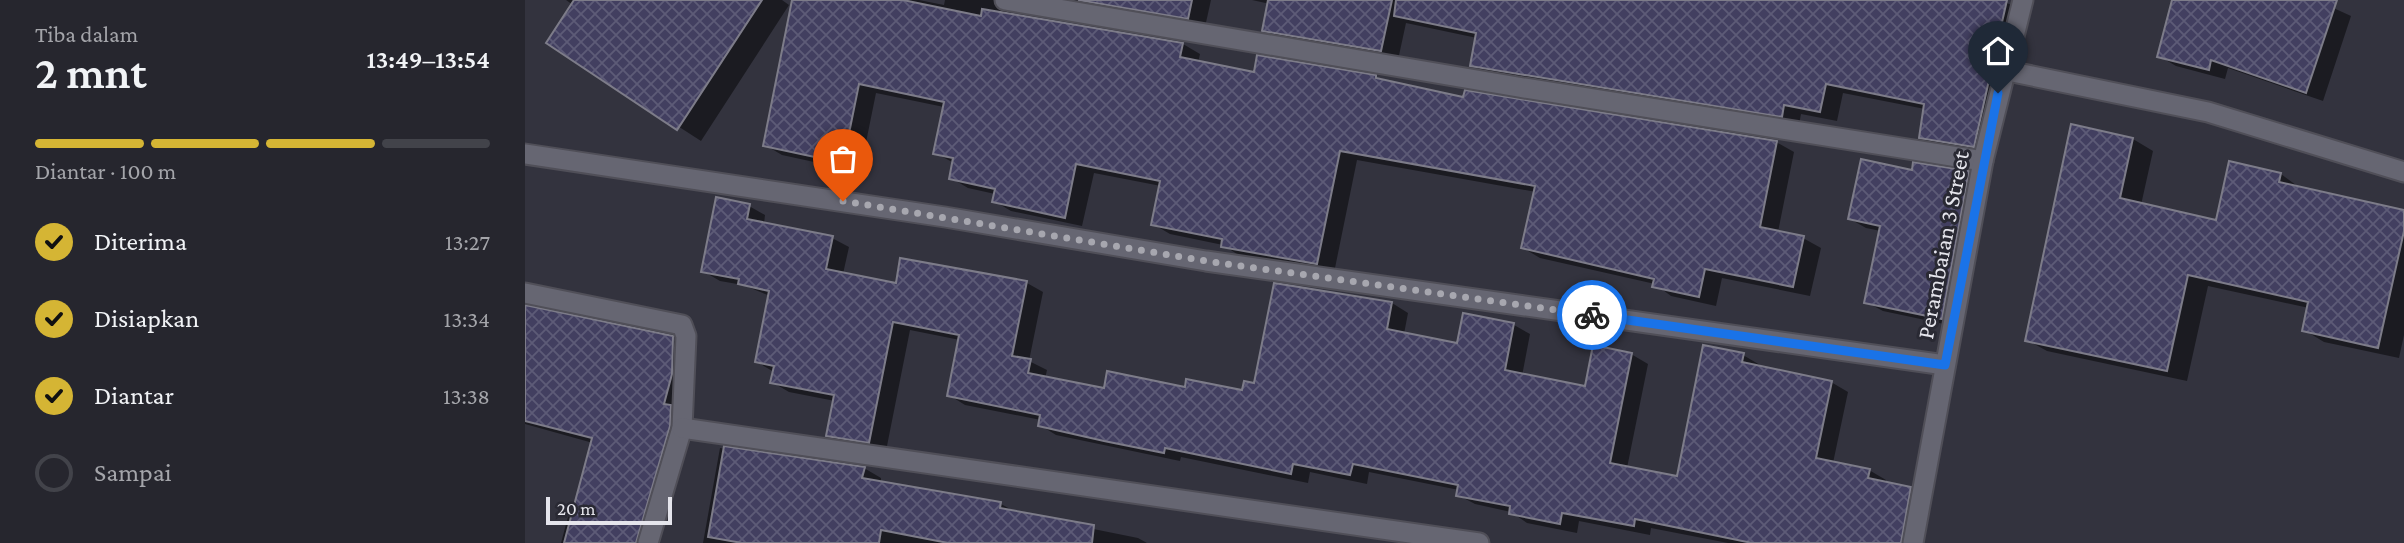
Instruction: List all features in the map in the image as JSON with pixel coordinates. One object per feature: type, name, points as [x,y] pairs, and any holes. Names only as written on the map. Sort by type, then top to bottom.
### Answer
[{"type":"street","points":[[1005,0],[1518,88],[1983,161]]},
{"type":"street","name":"Perambaian 3 Street","points":[[1913,543],[1983,161],[2003,70],[2023,0]]},
{"type":"street","points":[[2003,70],[2208,112],[2404,172]]},
{"type":"street","points":[[525,154],[945,217],[1206,261],[1945,365]]},
{"type":"street","points":[[525,293],[682,325],[686,336],[682,428],[648,543]]},
{"type":"street","points":[[682,428],[1479,543]]},
{"type":"building","points":[[574,0],[762,0],[677,130],[546,43]]},
{"type":"building","points":[[792,0],[903,0],[981,16],[982,9],[1183,43],[1180,57],[1254,72],[1257,55],[1376,75],[1376,78],[1463,97],[1465,90],[1777,141],[1760,227],[1804,236],[1793,287],[1705,269],[1699,297],[1652,287],[1654,279],[1521,248],[1535,186],[1340,151],[1317,264],[1221,247],[1222,239],[1151,225],[1160,181],[1076,164],[1065,218],[992,202],[995,189],[949,179],[953,158],[933,154],[944,102],[859,84],[843,163],[763,146]]},
{"type":"building","points":[[1078,0],[1192,0],[1188,19]]},
{"type":"building","points":[[1268,0],[1392,0],[1381,51],[1262,31]]},
{"type":"building","points":[[1396,0],[2007,0],[1974,147],[1919,138],[1924,104],[1826,84],[1820,112],[1784,105],[1782,117],[1470,66],[1476,33],[1394,16]]},
{"type":"building","points":[[2172,0],[2337,0],[2306,93],[2211,60],[2209,70],[2157,57]]},
{"type":"building","points":[[2071,124],[2133,138],[2120,198],[2216,220],[2229,161],[2281,173],[2279,182],[2404,210],[2404,231],[2378,348],[2302,331],[2308,302],[2188,275],[2167,371],[2025,341]]},
{"type":"building","points":[[1861,159],[1912,170],[1913,162],[1969,171],[1942,319],[1864,303],[1880,226],[1848,219]]},
{"type":"building","points":[[716,197],[750,204],[747,219],[833,236],[826,269],[896,283],[900,258],[1027,281],[1012,356],[1031,359],[1028,373],[1104,388],[1107,371],[1185,387],[1186,379],[1242,390],[1244,381],[1254,383],[1274,283],[1392,302],[1387,329],[1457,343],[1463,313],[1514,323],[1505,370],[1585,386],[1593,345],[1632,353],[1610,463],[1677,476],[1703,345],[1744,353],[1742,362],[1832,381],[1816,458],[1870,469],[1868,478],[1911,487],[1901,543],[1752,543],[1635,519],[1634,526],[1562,513],[1560,524],[1509,514],[1510,506],[1456,496],[1458,485],[1353,464],[1350,475],[1293,464],[1291,474],[1165,448],[1164,453],[1104,441],[1038,426],[1040,415],[947,396],[959,335],[893,322],[869,443],[826,436],[834,395],[770,383],[774,366],[755,362],[769,291],[738,284],[739,279],[701,272]]},
{"type":"building","points":[[525,305],[673,336],[672,374],[664,404],[671,405],[670,426],[636,543],[564,543],[592,438],[525,421]]},
{"type":"building","points":[[724,446],[865,467],[862,478],[1001,502],[1000,508],[1094,525],[1092,543],[948,543],[881,530],[879,543],[742,543],[708,537]]},
{"type":"way so far","points":[[843,201],[1206,261],[1592,315]]},
{"type":"route","points":[[1592,315],[1945,365],[1998,93]]}]
